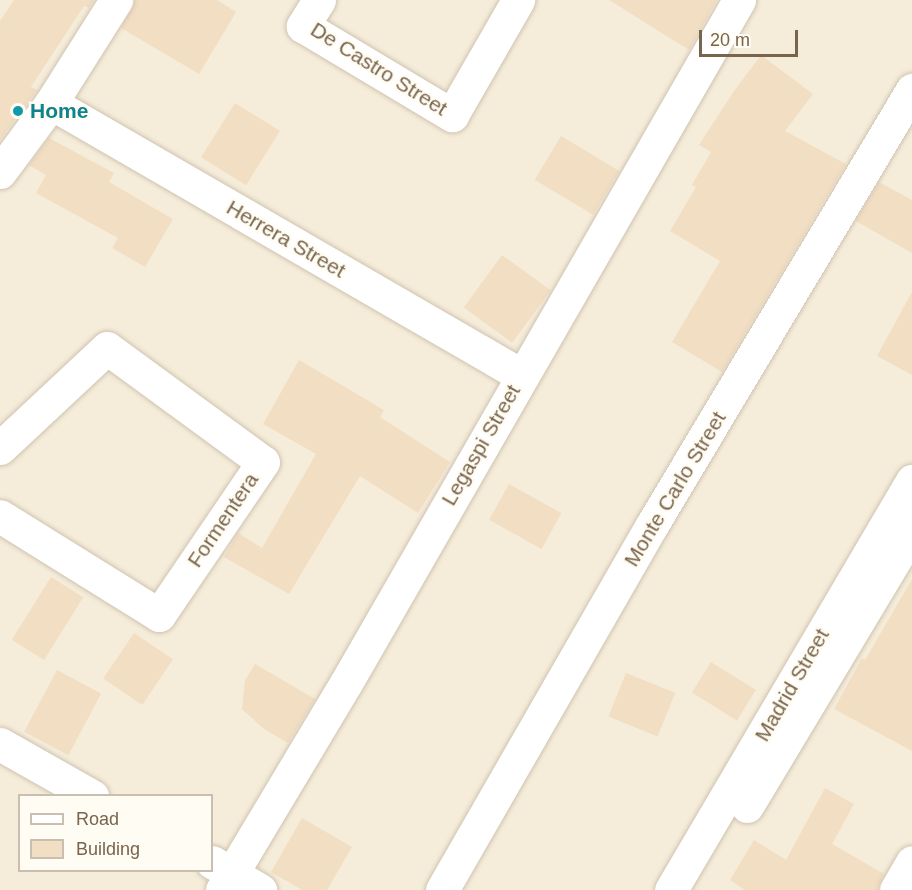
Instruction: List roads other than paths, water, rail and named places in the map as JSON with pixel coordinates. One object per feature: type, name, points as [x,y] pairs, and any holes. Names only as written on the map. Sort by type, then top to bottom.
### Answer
[{"type":"street","points":[[0,172],[51,103],[116,0]]},
{"type":"street","name":"De Castro Street","points":[[319,0],[303,26],[452,115],[518,0]]},
{"type":"street","name":"Legaspi Street","points":[[222,875],[346,683],[521,375],[739,0]]},
{"type":"street","name":"Monte Carlo Street","points":[[442,890],[652,525],[912,90]]},
{"type":"street","name":"Herrera Street","points":[[51,103],[521,375]]},
{"type":"street","name":"Formentera","points":[[0,448],[107,348],[263,462],[159,615],[0,516]]},
{"type":"street","name":"Madrid Street","points":[[696,890],[901,544],[912,481]]},
{"type":"street","name":"Madrid Street","points":[[671,890],[901,544]]},
{"type":"street","points":[[0,744],[90,794]]},
{"type":"street","points":[[896,890],[912,862]]},
{"type":"street","points":[[222,875],[260,890]]},
{"type":"place","name":"Home","points":[[18,111]]}]
